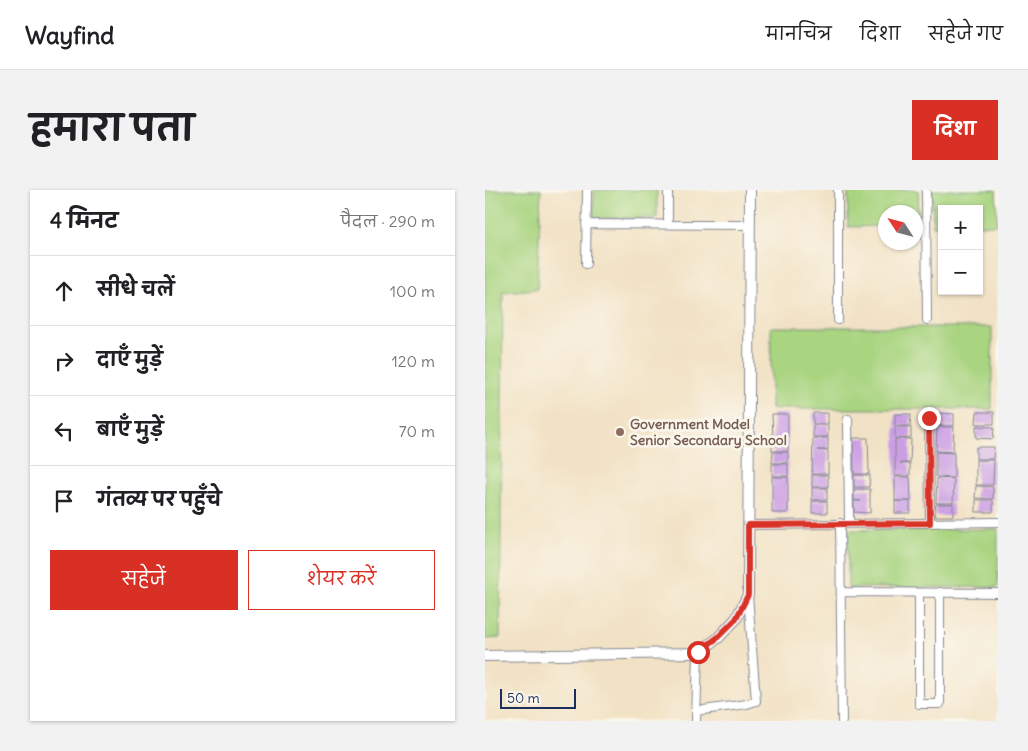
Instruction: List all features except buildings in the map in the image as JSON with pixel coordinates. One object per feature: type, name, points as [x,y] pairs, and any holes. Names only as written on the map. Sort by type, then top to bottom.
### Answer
[{"type":"street","points":[[586,264],[587,190]]},
{"type":"street","points":[[668,190],[668,224]]},
{"type":"street","points":[[696,711],[756,701],[748,595],[750,190]]},
{"type":"street","points":[[837,190],[838,320]]},
{"type":"street","points":[[926,190],[927,320]]},
{"type":"street","points":[[586,224],[750,225]]},
{"type":"street","points":[[929,418],[930,523]]},
{"type":"street","points":[[848,419],[849,523]]},
{"type":"street","points":[[748,525],[998,522]]},
{"type":"street","points":[[840,523],[842,721]]},
{"type":"street","points":[[841,592],[998,593]]},
{"type":"street","points":[[919,592],[919,704],[941,704],[940,592]]},
{"type":"street","points":[[485,656],[698,652],[717,638],[736,619],[748,595]]},
{"type":"street","points":[[696,721],[698,652]]},
{"type":"green space","points":[[485,190],[541,190],[537,289],[503,292],[500,638],[485,639]]},
{"type":"green space","points":[[594,190],[657,190],[657,218],[593,218]]},
{"type":"green space","points":[[848,190],[918,190],[918,205],[878,205],[878,226],[848,227]]},
{"type":"green space","points":[[932,190],[996,190],[997,225],[983,225],[983,205],[938,205],[938,226],[933,226]]},
{"type":"green space","points":[[771,327],[992,327],[992,409],[771,409]]},
{"type":"green space","points":[[998,529],[998,587],[848,588],[848,530]]},
{"type":"place","name":"Government Model Senior Secondary School","points":[[620,432]]},
{"type":"route","points":[[698,652],[717,638],[736,619],[748,595],[748,525],[930,523],[929,418]]}]
